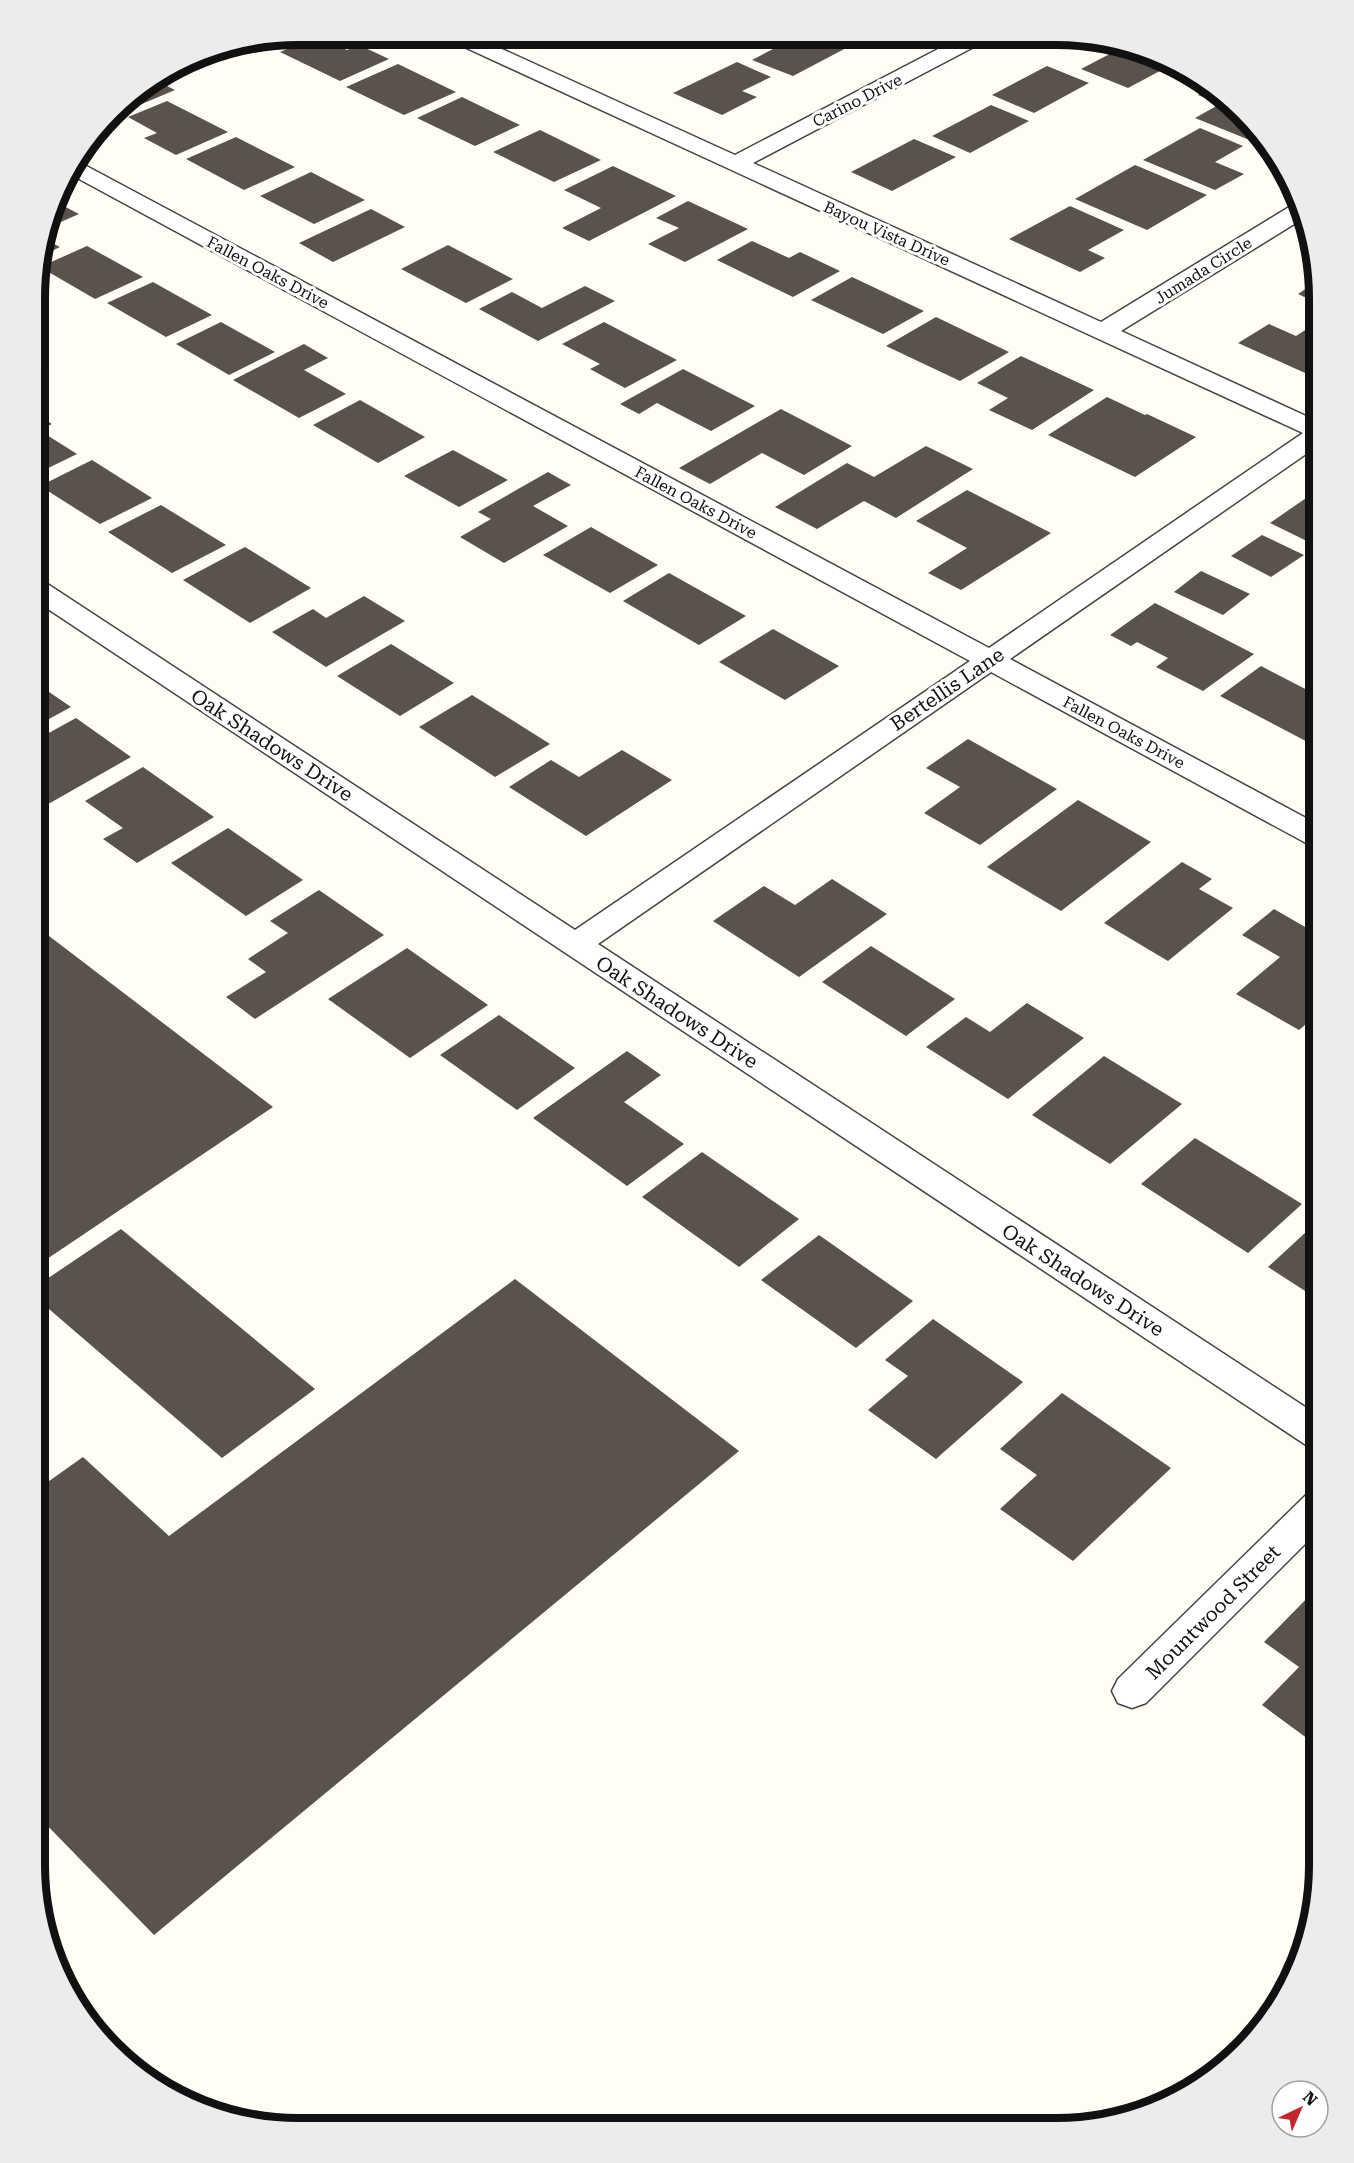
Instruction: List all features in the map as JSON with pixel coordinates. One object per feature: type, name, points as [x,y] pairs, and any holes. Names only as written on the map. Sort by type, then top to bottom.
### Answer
[{"type":"street","name":"Bayou Vista Drive","points":[[476,45],[1309,427]]},
{"type":"street","name":"Carino Drive","points":[[735,164],[963,45]]},
{"type":"street","name":"Fallen Oaks Drive","points":[[79,170],[1309,832]]},
{"type":"street","name":"Jumada Circle","points":[[1104,332],[1295,214]]},
{"type":"street","name":"Bertellis Lane","points":[[575,945],[1309,439]]},
{"type":"street","name":"Oak Shadows Drive","points":[[45,595],[1309,1428]]},
{"type":"street","name":"Mountwood Street","points":[[1132,1691],[1309,1516]]},
{"type":"building","points":[[296,45],[337,45],[347,50],[359,45],[389,59],[340,81],[280,52]]},
{"type":"building","points":[[764,45],[850,46],[793,76],[752,60],[773,49]]},
{"type":"building","points":[[273,47],[262,51],[257,48]]},
{"type":"building","points":[[1114,52],[1164,69],[1128,88],[1081,69]]},
{"type":"building","points":[[737,62],[771,77],[742,91],[757,97],[722,115],[673,93]]},
{"type":"building","points":[[398,64],[456,92],[404,115],[346,87]]},
{"type":"building","points":[[1047,66],[1089,83],[1034,113],[992,95]]},
{"type":"building","points":[[163,84],[175,90],[130,109]]},
{"type":"building","points":[[1203,92],[1217,103],[1198,95]]},
{"type":"building","points":[[462,97],[520,125],[475,146],[417,118]]},
{"type":"building","points":[[167,101],[228,132],[176,155],[144,138],[157,133],[128,117]]},
{"type":"building","points":[[991,105],[1029,121],[970,153],[932,136]]},
{"type":"building","points":[[1219,105],[1254,140],[1252,141],[1195,118]]},
{"type":"building","points":[[1200,128],[1243,146],[1215,162],[1244,174],[1215,190],[1143,160]]},
{"type":"building","points":[[540,130],[601,160],[554,182],[493,152]]},
{"type":"building","points":[[236,137],[295,167],[244,190],[186,159]]},
{"type":"building","points":[[914,139],[956,157],[892,191],[851,172]]},
{"type":"building","points":[[1135,165],[1207,195],[1147,230],[1075,199]]},
{"type":"building","points":[[613,166],[676,196],[589,241],[562,228],[601,208],[564,190]]},
{"type":"building","points":[[311,172],[365,200],[314,224],[260,196]]},
{"type":"building","points":[[688,201],[748,229],[685,262],[648,244],[679,228],[656,218]]},
{"type":"building","points":[[62,205],[79,214],[56,224]]},
{"type":"building","points":[[1070,206],[1124,230],[1088,250],[1105,258],[1080,272],[1009,239]]},
{"type":"building","points":[[371,209],[405,227],[333,262],[299,243]]},
{"type":"building","points":[[752,241],[789,258],[800,252],[840,271],[793,297],[717,260]]},
{"type":"building","points":[[51,243],[60,247],[49,252]]},
{"type":"building","points":[[448,245],[513,279],[466,303],[401,269]]},
{"type":"building","points":[[87,246],[143,277],[95,299],[47,271],[47,264]]},
{"type":"building","points":[[852,277],[924,311],[883,334],[811,300]]},
{"type":"building","points":[[153,282],[212,315],[166,337],[107,303]]},
{"type":"building","points":[[585,286],[615,301],[538,341],[479,309],[512,292],[542,308]]},
{"type":"building","points":[[1308,287],[1309,299],[1298,294]]},
{"type":"building","points":[[936,317],[1009,352],[960,381],[886,346]]},
{"type":"building","points":[[221,322],[275,352],[229,375],[176,344]]},
{"type":"building","points":[[604,322],[677,360],[625,388],[590,369],[600,364],[562,344]]},
{"type":"building","points":[[1269,324],[1296,336],[1309,328],[1309,375],[1238,343]]},
{"type":"building","points":[[304,344],[328,358],[304,370],[346,394],[299,418],[233,380]]},
{"type":"building","points":[[1021,356],[1094,390],[1032,430],[989,410],[1008,398],[977,383]]},
{"type":"building","points":[[683,369],[755,406],[711,431],[657,403],[639,414],[620,404]]},
{"type":"building","points":[[1107,397],[1196,437],[1135,477],[1048,435]]},
{"type":"building","points":[[360,400],[425,437],[378,463],[313,425]]},
{"type":"building","points":[[781,409],[852,446],[804,475],[762,453],[710,484],[679,468]]},
{"type":"building","points":[[45,420],[52,424],[45,427]]},
{"type":"building","points":[[45,434],[77,454],[45,470]]},
{"type":"building","points":[[926,446],[973,469],[896,518],[864,501],[817,529],[775,507],[847,463],[874,477]]},
{"type":"building","points":[[453,450],[508,480],[459,507],[404,476]]},
{"type":"building","points":[[92,460],[152,498],[100,524],[45,489],[45,484]]},
{"type":"building","points":[[548,472],[571,485],[533,506],[568,526],[504,563],[460,537],[491,519],[478,512]]},
{"type":"building","points":[[967,490],[1051,533],[961,590],[928,573],[967,548],[916,521]]},
{"type":"building","points":[[1309,496],[1309,542],[1270,523]]},
{"type":"building","points":[[161,505],[226,545],[172,573],[108,532]]},
{"type":"building","points":[[591,527],[658,565],[610,593],[543,555]]},
{"type":"building","points":[[1262,535],[1304,555],[1271,577],[1231,556]]},
{"type":"building","points":[[245,547],[311,588],[250,623],[183,580]]},
{"type":"building","points":[[1201,571],[1250,594],[1223,615],[1174,592]]},
{"type":"building","points":[[669,573],[746,616],[699,645],[623,601]]},
{"type":"building","points":[[364,596],[405,621],[326,667],[272,632],[313,609],[326,618]]},
{"type":"building","points":[[1155,603],[1254,654],[1203,691],[1156,667],[1168,658],[1137,642],[1131,646],[1110,635]]},
{"type":"building","points":[[773,629],[839,666],[785,700],[719,662]]},
{"type":"building","points":[[391,644],[454,683],[400,716],[337,676]]},
{"type":"building","points":[[1261,666],[1309,691],[1309,743],[1220,696]]},
{"type":"building","points":[[45,689],[71,707],[45,721]]},
{"type":"building","points":[[472,695],[550,744],[495,777],[419,727]]},
{"type":"building","points":[[76,718],[131,757],[45,806],[45,735]]},
{"type":"building","points":[[968,739],[1057,789],[980,845],[924,813],[960,787],[926,768]]},
{"type":"building","points":[[622,750],[672,780],[586,836],[509,787],[551,760],[579,777]]},
{"type":"building","points":[[143,767],[214,817],[137,863],[103,839],[123,828],[85,801]]},
{"type":"building","points":[[1078,800],[1151,842],[1061,911],[987,867]]},
{"type":"building","points":[[228,828],[303,880],[246,916],[171,863]]},
{"type":"building","points":[[1182,862],[1212,879],[1199,889],[1233,908],[1168,961],[1104,923]]},
{"type":"building","points":[[832,879],[887,914],[799,977],[713,921],[764,886],[795,905]]},
{"type":"building","points":[[319,890],[384,935],[255,1019],[226,997],[266,972],[248,959],[288,933],[270,921]]},
{"type":"building","points":[[1274,909],[1309,929],[1309,1022],[1299,1030],[1236,994],[1280,957],[1242,935]]},
{"type":"building","points":[[45,933],[273,1107],[45,1260]]},
{"type":"building","points":[[871,946],[955,999],[906,1036],[822,982]]},
{"type":"building","points":[[407,948],[488,1005],[410,1058],[328,999]]},
{"type":"building","points":[[1027,1003],[1084,1038],[1008,1099],[926,1047],[966,1017],[990,1032]]},
{"type":"building","points":[[499,1015],[575,1068],[517,1110],[440,1055]]},
{"type":"building","points":[[627,1051],[661,1075],[624,1102],[684,1144],[627,1186],[533,1118]]},
{"type":"building","points":[[1104,1056],[1182,1104],[1110,1164],[1032,1115]]},
{"type":"building","points":[[1195,1138],[1302,1204],[1248,1253],[1141,1184]]},
{"type":"building","points":[[702,1152],[799,1219],[739,1267],[642,1197]]},
{"type":"building","points":[[121,1229],[315,1389],[222,1458],[45,1306],[45,1280]]},
{"type":"building","points":[[1309,1229],[1309,1294],[1268,1267]]},
{"type":"building","points":[[819,1235],[913,1301],[856,1348],[761,1280]]},
{"type":"building","points":[[515,1279],[739,1451],[154,1935],[45,1823],[45,1484],[83,1457],[169,1536]]},
{"type":"building","points":[[933,1319],[1023,1382],[936,1459],[868,1410],[908,1376],[885,1360]]},
{"type":"building","points":[[1062,1393],[1171,1468],[1073,1561],[1000,1509],[1037,1475],[1000,1449]]},
{"type":"building","points":[[1309,1596],[1309,1740],[1262,1705],[1299,1667],[1264,1642]]}]
